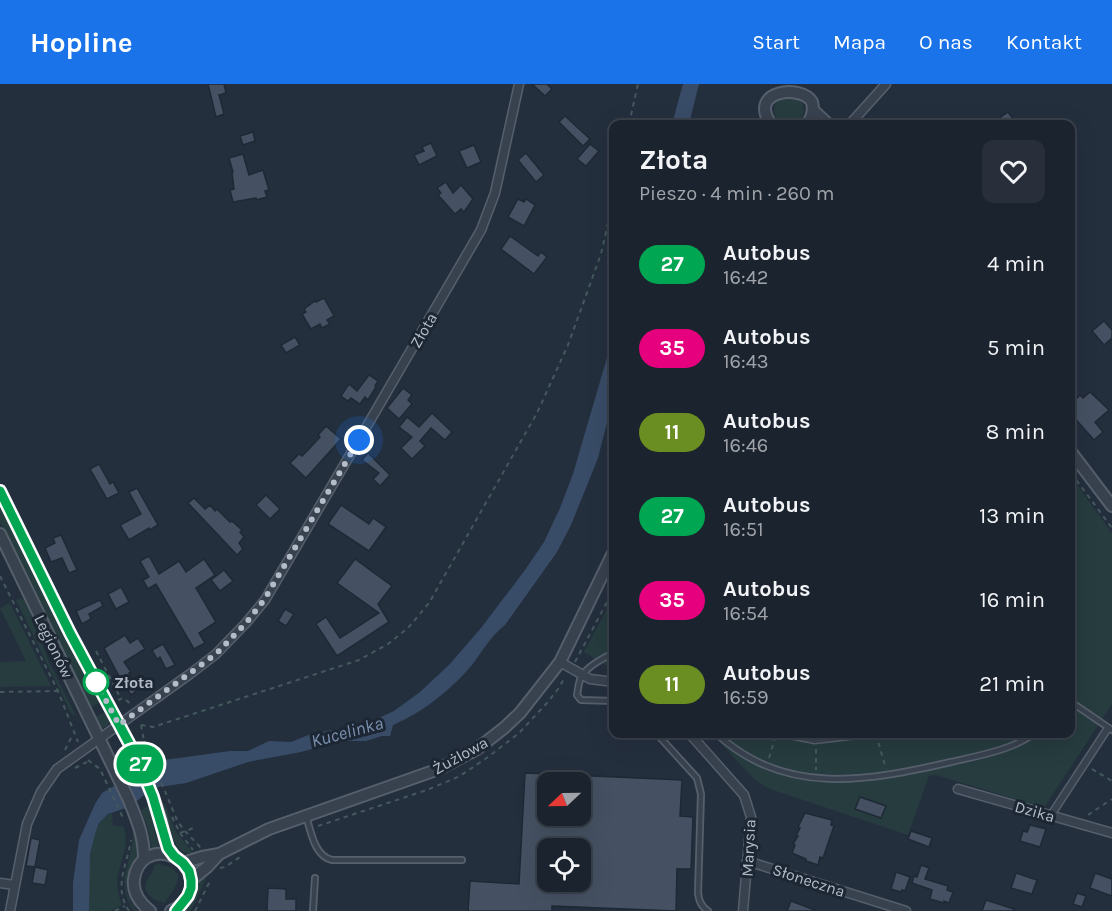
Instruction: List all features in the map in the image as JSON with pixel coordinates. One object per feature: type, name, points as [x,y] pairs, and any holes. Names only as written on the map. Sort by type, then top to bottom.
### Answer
[{"type":"street","name":"Złota","points":[[10,911],[27,824],[41,792],[57,769],[216,654],[246,623],[264,600],[481,230],[495,194],[519,84]]},
{"type":"street","points":[[854,120],[886,84]]},
{"type":"street","points":[[767,120],[766,100],[777,86],[784,85],[799,86],[811,98],[813,110],[810,120]]},
{"type":"street","points":[[813,110],[824,120]]},
{"type":"street","points":[[1075,457],[1112,506]]},
{"type":"street","name":"Legionów","points":[[0,491],[70,633],[137,758],[161,820],[168,848],[174,856]]},
{"type":"street","name":"Legionów","points":[[0,534],[129,798],[141,828],[144,859]]},
{"type":"street","name":"Żużlowa","points":[[183,863],[219,854],[269,829],[438,769],[477,749],[520,713],[560,662],[609,561]]},
{"type":"street","points":[[560,662],[591,679],[609,681]]},
{"type":"street","points":[[1051,815],[1110,729]]},
{"type":"street","name":"Marysia","points":[[694,738],[744,795],[751,818],[743,911]]},
{"type":"street","points":[[805,738],[815,740],[832,738]]},
{"type":"street","name":"Dzika","points":[[958,789],[1112,833]]},
{"type":"street","points":[[150,911],[141,904],[134,889],[134,879],[144,859],[152,855],[163,854],[174,856],[183,863],[189,871],[191,880],[188,896],[184,903],[175,910]]},
{"type":"street","name":"Żużlowa","points":[[191,880],[219,854]]},
{"type":"street","name":"Słoneczna","points":[[747,861],[906,911]]},
{"type":"street","points":[[0,883],[14,885]]},
{"type":"lane","points":[[609,655],[583,674],[577,695],[581,700],[609,701]]},
{"type":"lane","points":[[1075,705],[1110,729]]},
{"type":"lane","points":[[661,738],[697,778],[700,786],[698,893],[699,901],[708,911]]},
{"type":"lane","points":[[722,738],[766,767],[817,779],[863,779],[937,766],[981,755],[1027,738]]},
{"type":"lane","points":[[306,816],[316,848],[325,858],[332,860],[462,860]]},
{"type":"lane","points":[[313,911],[315,878]]},
{"type":"path","points":[[630,120],[638,84]]},
{"type":"path","points":[[141,725],[153,727],[359,660],[388,644],[408,628],[429,603],[537,413],[568,345],[601,254],[609,218]]},
{"type":"path","points":[[1075,478],[1112,528]]},
{"type":"path","points":[[0,576],[58,692],[79,744]]},
{"type":"path","points":[[96,651],[120,700],[123,698],[135,707]]},
{"type":"path","points":[[0,692],[58,692]]},
{"type":"path","points":[[70,724],[78,720]]},
{"type":"path","points":[[140,721],[144,744],[180,833],[194,851],[199,852],[201,848],[181,826],[171,810]]},
{"type":"path","points":[[766,767],[776,738]]},
{"type":"path","points":[[877,738],[888,774]]},
{"type":"path","points":[[815,740],[817,779]]},
{"type":"path","points":[[88,759],[100,769],[127,826]]},
{"type":"path","points":[[1084,765],[1112,781]]},
{"type":"path","points":[[1083,819],[1112,799]]},
{"type":"path","points":[[180,833],[196,827]]},
{"type":"path","points":[[220,868],[247,852]]},
{"type":"path","points":[[195,911],[212,877]]},
{"type":"path","points":[[114,911],[126,905]]},
{"type":"green space","points":[[783,96],[795,96],[803,104],[804,110],[801,120],[777,120],[775,116],[775,104]]},
{"type":"green space","points":[[1075,482],[1112,533],[1112,704],[1044,808],[936,775],[929,776],[908,835],[770,789],[755,780],[716,738],[1075,738]]},
{"type":"green space","points":[[0,505],[65,636],[101,702],[91,707],[0,523]]},
{"type":"green space","points":[[21,598],[28,607],[49,662],[74,716],[16,600]]},
{"type":"green space","points":[[10,603],[51,686],[0,687],[0,662],[26,661],[0,608]]},
{"type":"green space","points":[[609,605],[609,667],[584,652]]},
{"type":"green space","points":[[106,712],[110,722],[102,728],[95,717]]},
{"type":"green space","points":[[165,804],[176,832],[194,854],[183,852],[176,844],[170,831],[163,805]]},
{"type":"green space","points":[[149,806],[160,852],[153,853],[141,810]]},
{"type":"green space","points":[[112,813],[113,826],[123,826],[126,840],[117,881],[122,905],[111,911],[89,911],[92,842],[96,829],[103,819]]},
{"type":"green space","points":[[133,826],[139,855],[128,875],[126,885],[130,899],[138,911],[134,911],[125,890]]},
{"type":"green space","points":[[160,864],[172,868],[178,874],[176,886],[165,903],[157,901],[146,891],[147,881],[154,865]]},
{"type":"green space","points":[[205,874],[206,878],[191,911],[180,911],[194,895],[199,881]]},
{"type":"water","points":[[683,84],[699,84],[690,120],[673,120]]},
{"type":"water","name":"Kucelinka","points":[[609,351],[609,415],[598,458],[571,525],[557,552],[505,625],[464,674],[426,707],[393,725],[390,736],[366,741],[340,741],[301,752],[248,762],[186,783],[152,788],[126,808],[108,814],[99,823],[90,854],[89,911],[73,911],[73,883],[79,840],[102,793],[157,761],[230,751],[248,751],[269,741],[291,742],[311,734],[352,728],[394,711],[420,692],[450,664],[525,570],[544,542],[573,474]]},
{"type":"building","points":[[208,84],[224,84],[226,93],[219,95],[224,114],[216,117]]},
{"type":"building","points":[[532,84],[547,84],[552,89],[545,96]]},
{"type":"building","points":[[1008,112],[1014,120],[997,120]]},
{"type":"building","points":[[565,116],[590,139],[583,146],[559,122]]},
{"type":"building","points":[[253,132],[255,141],[243,145],[240,136]]},
{"type":"building","points":[[431,143],[437,156],[419,165],[414,155],[424,151],[422,147]]},
{"type":"building","points":[[590,144],[599,151],[586,166],[577,159]]},
{"type":"building","points":[[474,145],[481,162],[467,168],[459,151]]},
{"type":"building","points":[[526,153],[544,175],[536,182],[518,160]]},
{"type":"building","points":[[243,154],[249,175],[263,170],[269,190],[265,191],[267,197],[233,202],[230,190],[234,189],[233,172],[229,158]]},
{"type":"building","points":[[446,182],[453,193],[461,185],[473,199],[464,212],[461,209],[455,214],[438,195],[441,193],[437,188]]},
{"type":"building","points":[[518,199],[524,202],[526,199],[535,205],[524,226],[508,217]]},
{"type":"building","points":[[510,236],[538,256],[541,252],[547,257],[534,274],[501,249]]},
{"type":"building","points":[[324,298],[334,316],[327,320],[330,324],[322,328],[320,324],[311,329],[302,314],[306,312],[304,309]]},
{"type":"building","points":[[1104,321],[1112,330],[1112,338],[1104,345],[1092,331]]},
{"type":"building","points":[[295,337],[300,345],[286,353],[281,345]]},
{"type":"building","points":[[369,375],[378,381],[368,400],[365,397],[360,404],[351,398],[348,401],[341,396],[349,384],[357,391]]},
{"type":"building","points":[[403,388],[412,395],[408,400],[412,404],[399,419],[387,408]]},
{"type":"building","points":[[1090,392],[1109,410],[1095,422],[1103,432],[1094,440],[1075,419],[1075,400],[1080,395],[1083,398]]},
{"type":"building","points":[[432,413],[452,432],[445,440],[431,428],[420,441],[425,446],[412,459],[401,448],[412,437],[399,427],[407,417],[419,427]]},
{"type":"building","points":[[326,426],[341,439],[306,478],[290,463],[299,454],[302,456],[308,450]]},
{"type":"building","points":[[368,453],[390,475],[380,486],[373,479],[379,473],[362,460]]},
{"type":"building","points":[[99,464],[110,484],[113,482],[119,493],[107,499],[90,469]]},
{"type":"building","points":[[137,488],[158,525],[129,540],[120,525],[141,514],[129,492]]},
{"type":"building","points":[[266,495],[280,509],[270,519],[256,505]]},
{"type":"building","points":[[194,498],[205,509],[210,505],[215,511],[217,509],[242,530],[240,532],[244,537],[239,543],[243,549],[237,555],[188,503]]},
{"type":"building","points":[[341,505],[369,524],[373,518],[386,527],[369,551],[328,524]]},
{"type":"building","points":[[61,535],[77,570],[69,573],[62,558],[51,562],[45,548],[55,543],[53,538]]},
{"type":"building","points":[[149,556],[159,574],[179,561],[186,572],[204,559],[215,575],[196,588],[216,622],[199,633],[205,643],[194,649],[156,584],[148,589],[143,580],[149,577],[140,561]]},
{"type":"building","points":[[355,559],[392,586],[378,604],[389,622],[337,656],[316,624],[326,617],[340,638],[379,613],[337,583]]},
{"type":"building","points":[[224,570],[233,581],[220,591],[211,580]]},
{"type":"building","points":[[121,587],[129,602],[116,609],[108,594]]},
{"type":"building","points":[[100,600],[103,606],[89,614],[91,619],[82,624],[76,611]]},
{"type":"building","points":[[285,609],[294,614],[286,626],[278,621]]},
{"type":"building","points":[[125,635],[130,643],[138,638],[145,649],[124,662],[139,689],[131,695],[104,648]]},
{"type":"building","points":[[163,644],[175,665],[166,669],[160,657],[157,659],[152,650]]},
{"type":"building","points":[[525,773],[537,774],[537,826],[591,826],[591,776],[682,780],[680,816],[693,817],[691,869],[677,869],[676,911],[552,906],[552,911],[468,911],[470,881],[519,884]]},
{"type":"building","points":[[860,797],[886,806],[881,818],[855,809]]},
{"type":"building","points":[[805,813],[832,820],[831,825],[834,826],[823,858],[820,857],[818,865],[792,853],[800,828],[798,827]]},
{"type":"building","points":[[1030,825],[1046,829],[1040,847],[1020,841],[1023,831],[1027,832]]},
{"type":"building","points":[[911,831],[932,838],[929,847],[908,839]]},
{"type":"building","points":[[31,838],[40,840],[35,867],[26,866]]},
{"type":"building","points":[[921,865],[929,868],[925,879],[948,886],[947,890],[953,892],[949,903],[930,899],[932,890],[912,883]]},
{"type":"building","points":[[35,867],[48,870],[45,885],[32,883]]},
{"type":"building","points":[[896,872],[910,877],[905,891],[891,889]]},
{"type":"building","points":[[1016,873],[1037,880],[1032,894],[1011,888]]},
{"type":"building","points":[[1095,873],[1112,879],[1112,896],[1090,888]]},
{"type":"building","points":[[268,888],[286,889],[286,899],[296,899],[296,911],[267,911]]},
{"type":"building","points":[[1077,893],[1086,896],[1082,907],[1073,904]]},
{"type":"building","points":[[986,900],[1014,909],[1013,911],[982,911]]},
{"type":"building","points":[[791,901],[815,910],[815,911],[787,911]]},
{"type":"bus line","name":"27","points":[[0,491],[70,633],[137,758],[161,820],[168,848],[189,871],[191,888],[184,903],[176,911]]},
{"type":"place","name":"Złota","points":[[96,682]]},
{"type":"route","points":[[96,682],[119,725],[216,654],[246,623],[264,600],[359,440]]}]
